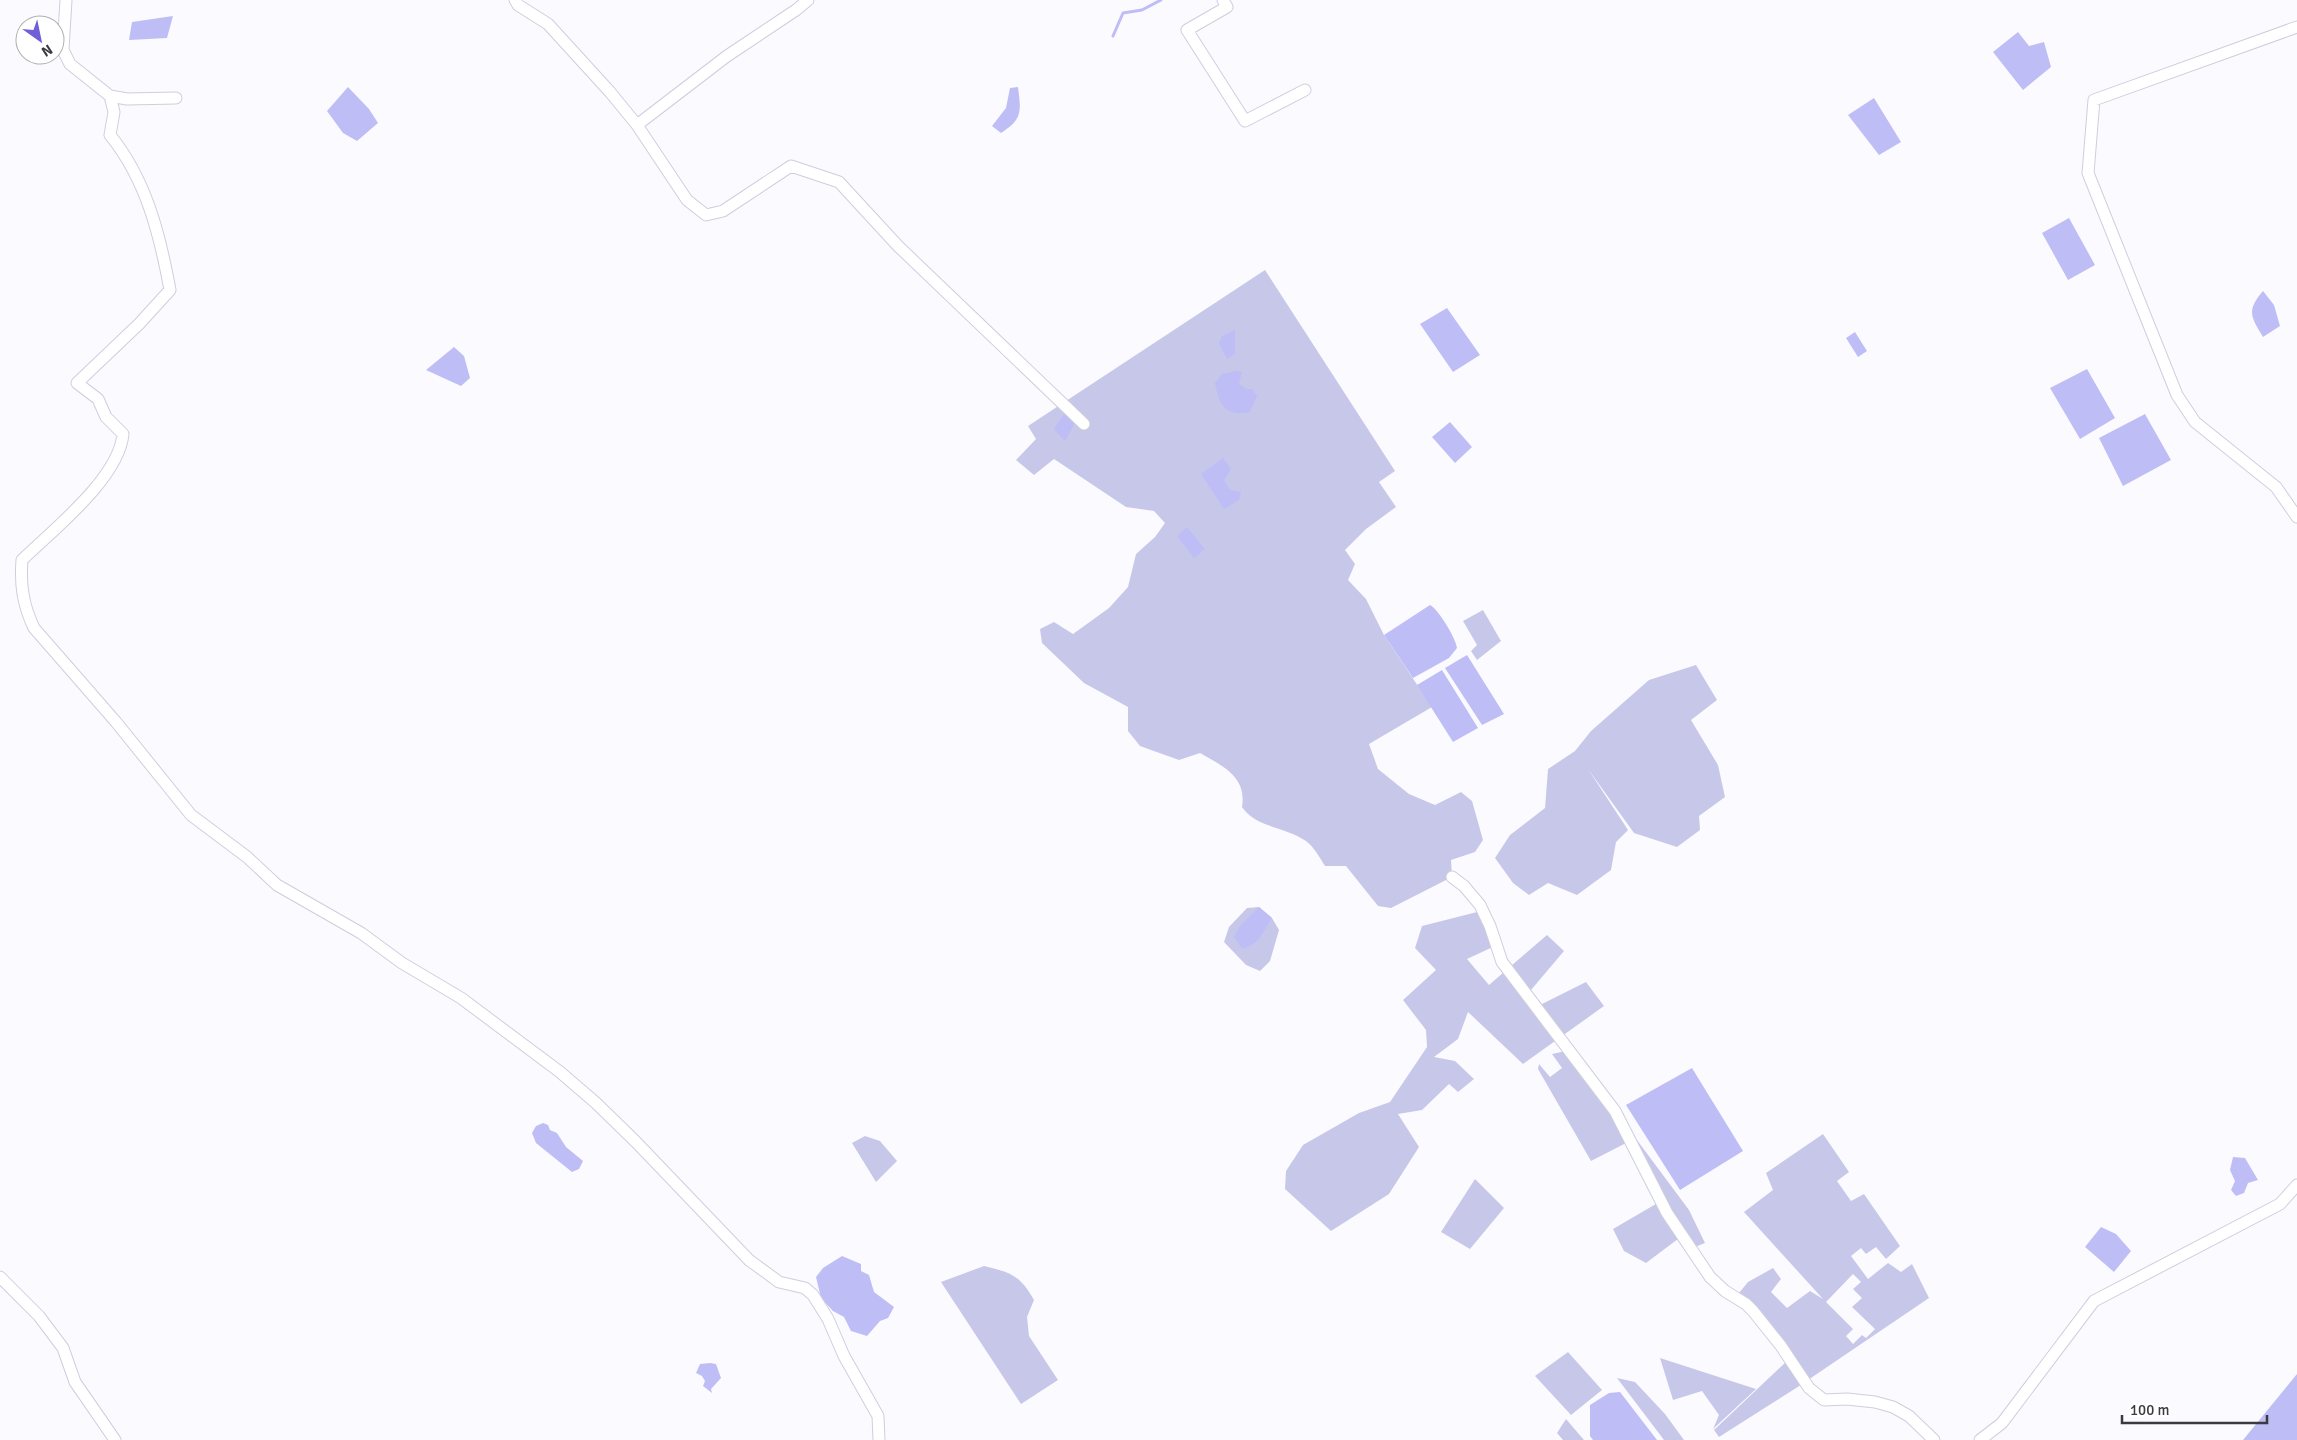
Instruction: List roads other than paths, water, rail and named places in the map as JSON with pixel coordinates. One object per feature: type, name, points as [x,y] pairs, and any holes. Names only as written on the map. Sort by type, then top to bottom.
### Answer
[{"type":"street","points":[[66,0],[63,50],[70,64],[110,96],[126,99],[176,98]]},
{"type":"street","points":[[515,0],[518,5],[548,24],[638,125],[687,200],[706,214],[723,210],[791,166],[839,182],[898,246],[1084,424]]},
{"type":"street","points":[[638,125],[727,56],[808,0]]},
{"type":"street","points":[[1223,0],[1227,7],[1187,30],[1246,121],[1305,90]]},
{"type":"street","points":[[2297,27],[2094,100],[2088,173],[2177,395],[2195,422],[2276,487],[2297,517]]},
{"type":"street","points":[[110,96],[114,112],[110,134],[135,171],[147,200],[156,226],[170,290],[77,383],[98,399],[106,417],[123,434],[122,447],[114,464],[95,488],[22,560],[20,584],[26,612],[34,628],[134,743],[192,815],[247,856],[277,885],[361,933],[402,963],[461,998],[560,1072],[596,1103],[636,1142],[749,1260],[779,1282],[805,1288],[813,1296],[828,1319],[844,1356],[878,1416],[879,1440]]},
{"type":"street","points":[[1452,877],[1464,886],[1480,905],[1490,926],[1502,962],[1615,1111],[1667,1213],[1710,1277],[1725,1291],[1753,1311],[1781,1346],[1809,1388],[1824,1400],[1848,1399],[1875,1402],[1893,1407],[1909,1416],[1934,1440]]},
{"type":"street","points":[[1980,1440],[2002,1423],[2094,1301],[2280,1204],[2297,1185]]},
{"type":"street","points":[[0,1277],[40,1316],[63,1348],[74,1382],[115,1440]]},
{"type":"waterway","points":[[1113,36],[1123,13],[1142,10],[1161,0]]}]
